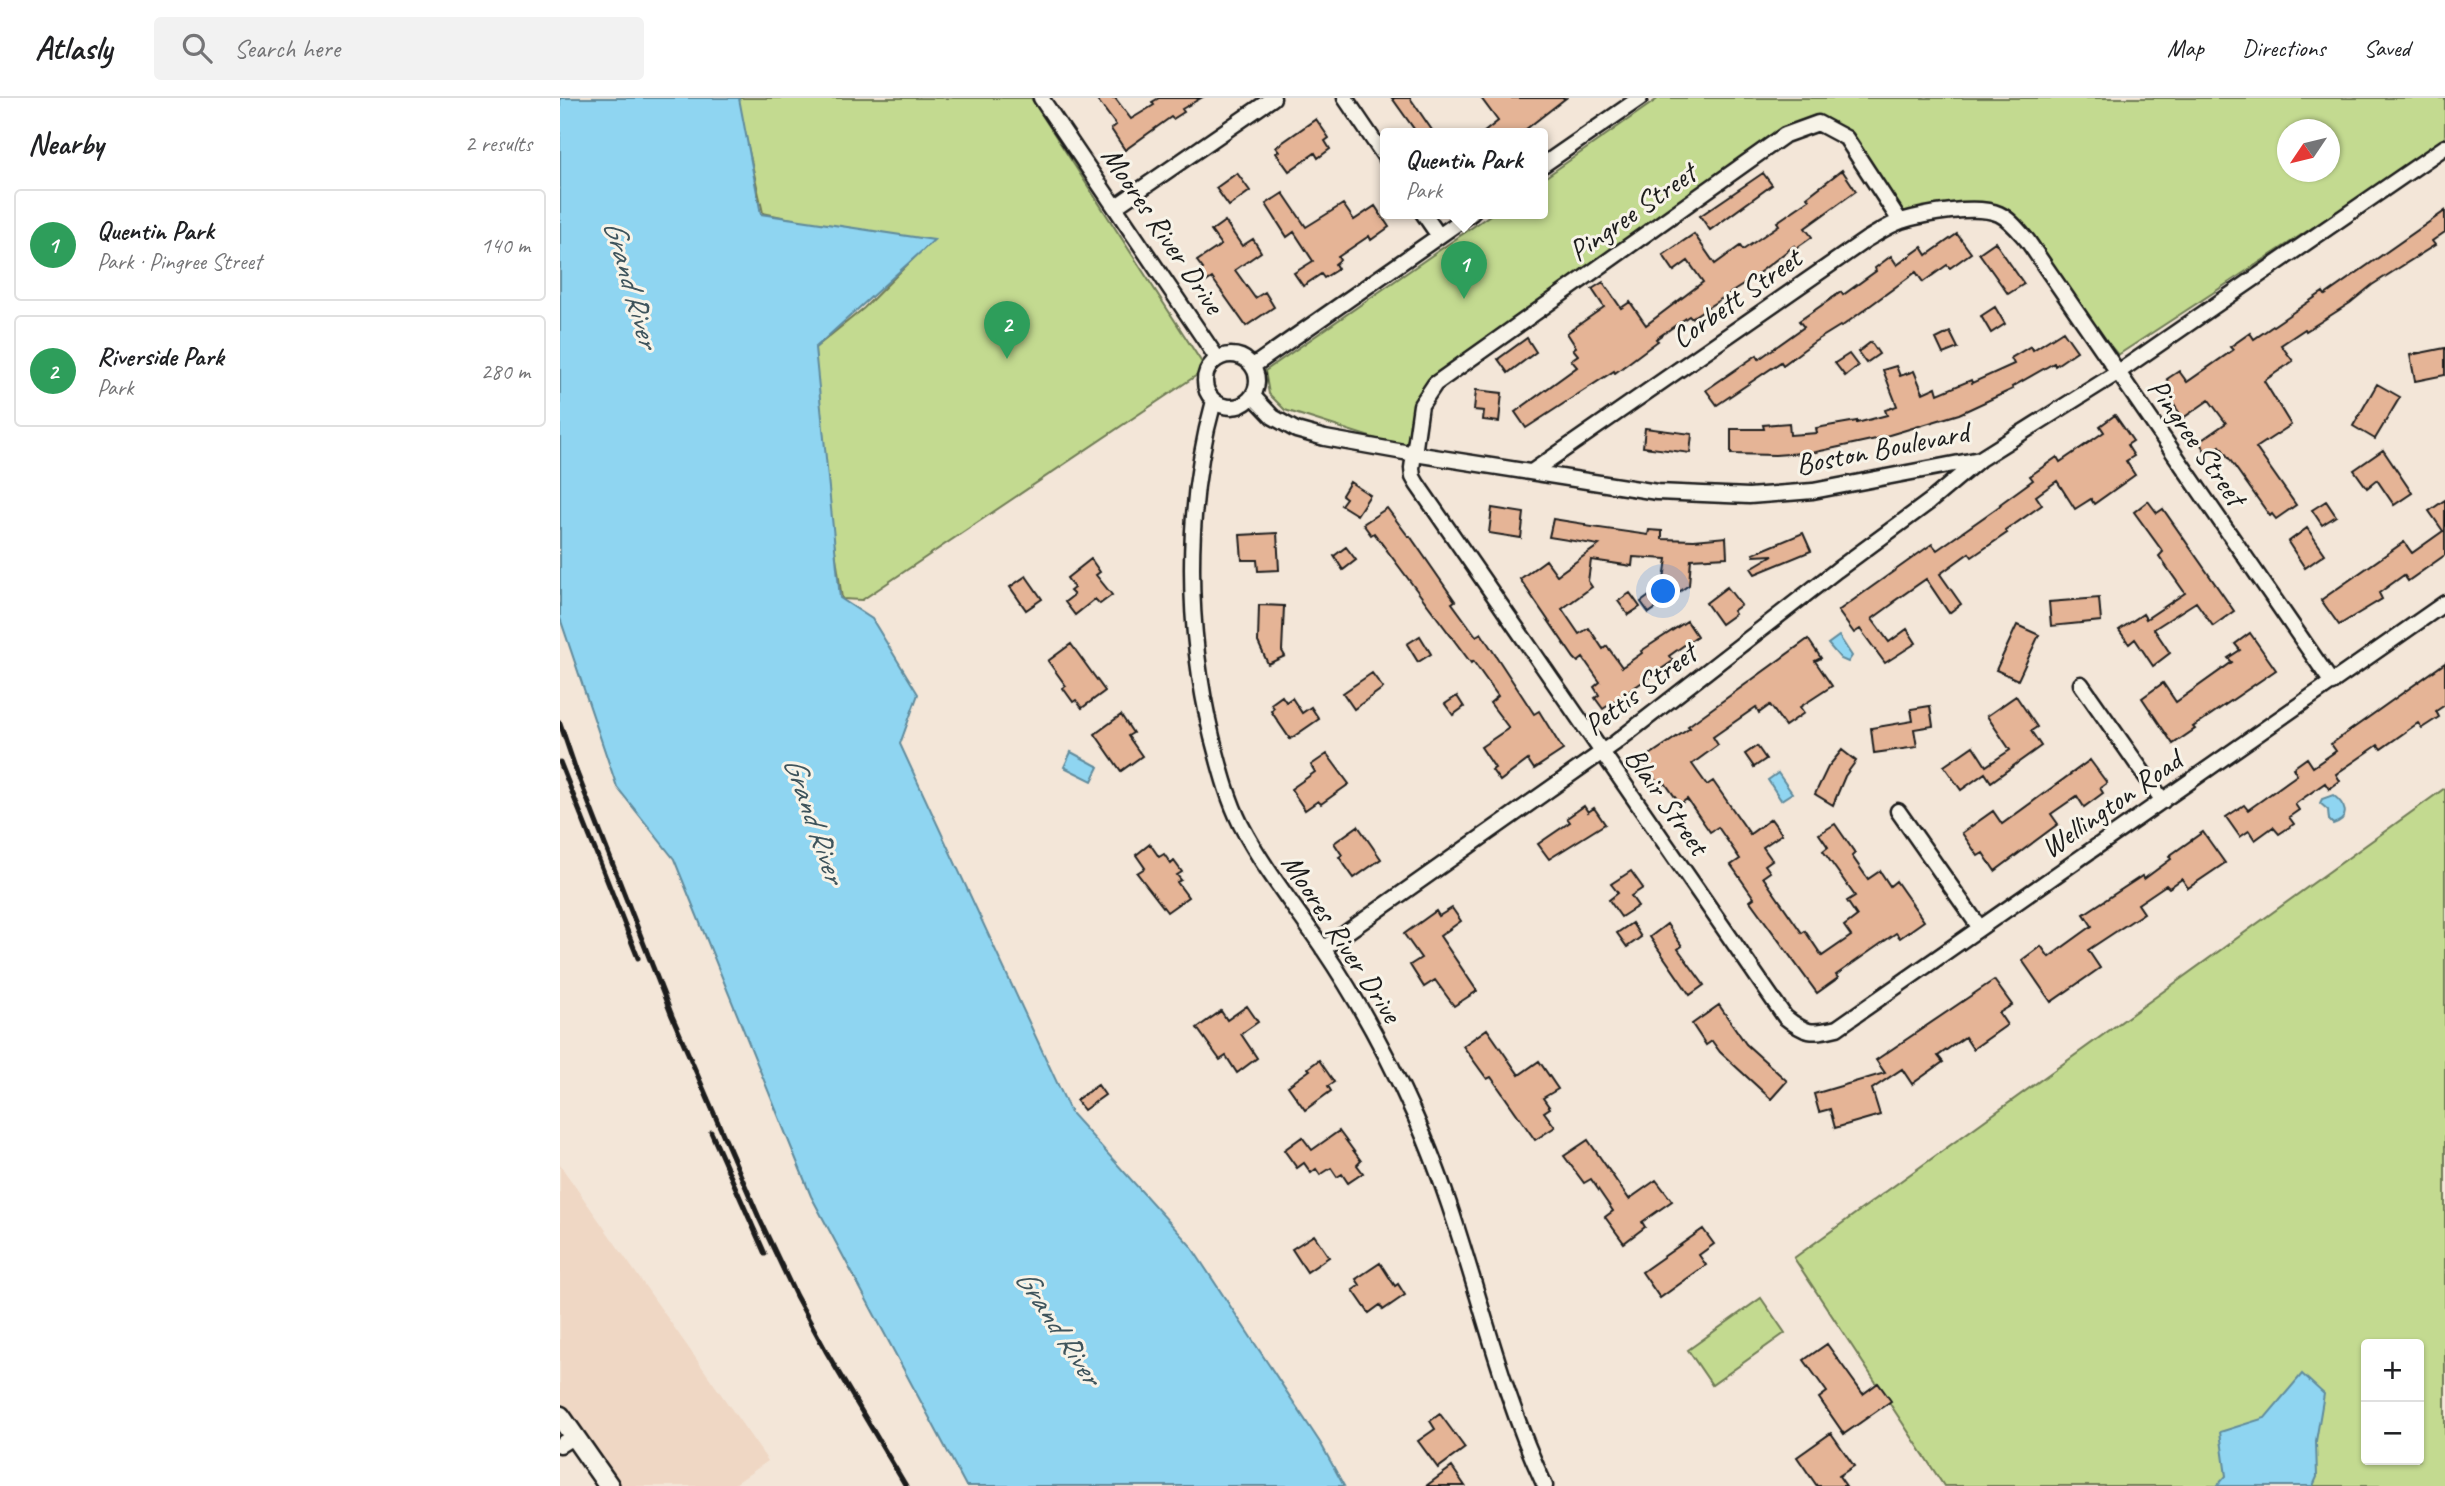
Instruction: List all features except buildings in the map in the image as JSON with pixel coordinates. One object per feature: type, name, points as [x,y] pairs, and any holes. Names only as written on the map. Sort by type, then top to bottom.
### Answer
[{"type":"street","name":"Moores River Drive","points":[[1041,98],[1217,358]]},
{"type":"street","points":[[1115,207],[1273,98]]},
{"type":"street","points":[[1345,98],[1380,150]]},
{"type":"street","points":[[1548,162],[1640,98]]},
{"type":"street","name":"Pingree Street","points":[[1415,454],[1421,405],[1435,384],[1785,135],[1818,123],[1846,138],[1900,221]]},
{"type":"street","name":"Boston Boulevard","points":[[1253,396],[1273,417],[1296,430],[1415,454],[1657,492],[1749,496],[1813,491],[1980,459],[2117,373],[2445,147]]},
{"type":"street","name":"Corbett Street","points":[[1533,471],[1867,239],[1900,221],[1958,210],[1985,210]]},
{"type":"street","name":"Pingree Street","points":[[1985,210],[2000,215],[2014,225],[2027,240],[2332,683]]},
{"type":"street","points":[[1427,219],[1439,236]]},
{"type":"street","points":[[1253,366],[1463,219]]},
{"type":"street","points":[[1232,354],[1240,356],[1253,366],[1258,381],[1253,396],[1239,406],[1222,405],[1209,395],[1204,379],[1211,363],[1217,358],[1232,354]]},
{"type":"street","name":"Moores River Drive","points":[[1214,401],[1204,437],[1193,534],[1194,641],[1202,696],[1226,790],[1262,863],[1323,948],[1357,1002],[1394,1071],[1444,1185],[1473,1276],[1495,1359],[1517,1423],[1545,1486]]},
{"type":"street","name":"Blair Street","points":[[1415,454],[1413,477],[1417,484],[1785,1017],[1802,1031]]},
{"type":"street","name":"Pettis Street","points":[[1323,948],[1601,752],[1929,502],[1980,459]]},
{"type":"street","name":"Wellington Road","points":[[1802,1031],[1816,1033],[1837,1028],[2445,603]]},
{"type":"street","points":[[2081,684],[2163,801]]},
{"type":"street","points":[[1898,811],[1980,928]]},
{"type":"street","points":[[560,1416],[567,1440],[609,1486]]},
{"type":"shaded area","points":[[560,1165],[768,1461],[732,1486],[620,1486],[560,1400]]},
{"type":"green space","points":[[737,98],[1031,98],[1206,369],[862,600],[842,599],[820,446],[815,348],[864,308],[928,244],[763,213]]},
{"type":"green space","points":[[1659,98],[2445,98],[2445,141],[2118,355],[2024,242],[1987,206],[1935,205],[1897,221],[1839,134],[1798,131],[1441,381],[1422,407],[1414,451],[1285,410],[1269,394],[1265,371],[1484,219],[1548,219],[1548,176]]},
{"type":"green space","points":[[2445,788],[2445,1486],[1944,1486],[1794,1258]]},
{"type":"green space","points":[[1761,1298],[1785,1333],[1712,1385],[1688,1350]]},
{"type":"water","name":"Grand River","points":[[560,98],[739,98],[761,214],[934,240],[815,348],[840,598],[872,619],[918,694],[900,744],[1071,1113],[1190,1245],[1321,1444],[1344,1486],[966,1486],[811,1196],[674,859],[617,787],[560,618]]},
{"type":"water","points":[[1839,636],[1852,656],[1848,662],[1841,659],[1828,644]]},
{"type":"water","points":[[1071,752],[1099,767],[1092,781],[1064,767]]},
{"type":"water","points":[[1778,773],[1792,793],[1781,800],[1768,780]]},
{"type":"water","points":[[2333,795],[2341,802],[2345,815],[2333,824],[2329,820],[2328,810],[2320,803],[2322,799]]},
{"type":"water","points":[[2302,1374],[2324,1394],[2316,1441],[2317,1477],[2313,1486],[2217,1486],[2226,1476],[2220,1432],[2265,1418]]},
{"type":"railway","points":[[560,723],[672,1016],[760,1220],[827,1353],[906,1486]]},
{"type":"railway","points":[[560,762],[638,958]]},
{"type":"railway","points":[[711,1132],[765,1254]]},
{"type":"place","name":"Quentin Park","points":[[1464,299]]},
{"type":"place","name":"Riverside Park","points":[[1007,359]]}]
